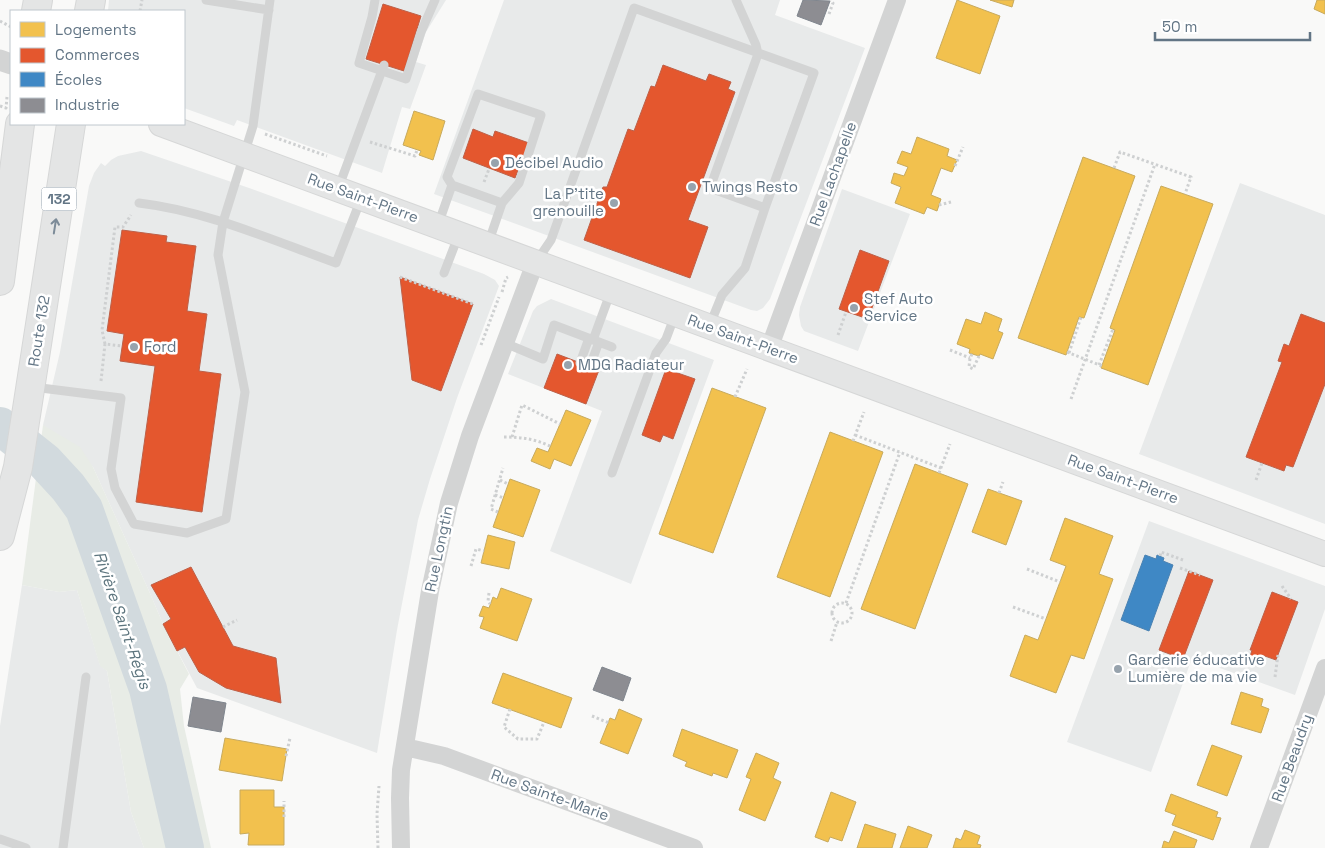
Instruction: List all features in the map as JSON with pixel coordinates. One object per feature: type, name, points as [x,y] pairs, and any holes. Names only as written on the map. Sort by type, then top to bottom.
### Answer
[{"type":"highway","points":[[0,281],[20,125]]},
{"type":"highway","name":"Route 132","points":[[0,536],[18,467],[72,125]]},
{"type":"highway","points":[[0,146],[14,171]]},
{"type":"main road","name":"Rue Saint-Pierre","points":[[164,125],[1325,554]]},
{"type":"street","name":"Rue Lachapelle","points":[[769,349],[897,0]]},
{"type":"street","name":"Rue Longtin","points":[[401,848],[400,782],[426,609],[437,554],[464,453],[535,263]]},
{"type":"street","name":"Rue Beaudry","points":[[1259,848],[1325,668]]},
{"type":"street","name":"Rue Sainte-Marie","points":[[405,747],[444,756],[694,848]]},
{"type":"lane","points":[[206,0],[269,10]]},
{"type":"lane","points":[[30,386],[121,398],[111,469],[115,488],[134,524],[187,533],[226,519],[245,392],[218,255],[223,222],[252,129],[270,0]]},
{"type":"lane","points":[[375,0],[359,63],[383,68],[406,79],[421,32],[436,0]]},
{"type":"lane","points":[[736,0],[756,45],[758,54],[710,188],[765,208]]},
{"type":"lane","points":[[535,263],[551,240],[634,8],[814,73],[744,268],[722,295],[709,327]]},
{"type":"lane","points":[[338,189],[383,68]]},
{"type":"lane","points":[[444,273],[452,185],[447,176],[478,94],[541,115],[519,183],[502,202],[488,245]]},
{"type":"lane","points":[[452,185],[502,202]]},
{"type":"lane","points":[[139,203],[223,222],[336,263],[362,198]]},
{"type":"lane","points":[[590,366],[594,340],[611,290]]},
{"type":"lane","points":[[612,473],[656,354],[666,339],[675,314]]},
{"type":"lane","points":[[505,343],[543,358],[554,325],[612,347]]},
{"type":"lane","points":[[580,363],[594,340]]},
{"type":"lane","points":[[64,848],[86,677]]},
{"type":"lane","points":[[0,839],[26,848]]},
{"type":"path","points":[[829,14],[833,3],[831,0]]},
{"type":"path","points":[[252,129],[327,156]]},
{"type":"path","points":[[356,138],[415,156],[417,150]]},
{"type":"path","points":[[955,166],[963,147]]},
{"type":"path","points":[[1114,168],[1120,152],[1191,177],[1184,194]]},
{"type":"path","points":[[1071,399],[1155,164]]},
{"type":"path","points":[[939,204],[951,202]]},
{"type":"path","points":[[99,395],[106,344],[102,330],[115,227],[123,227]]},
{"type":"path","points":[[400,277],[473,304]]},
{"type":"path","points":[[838,336],[846,312]]},
{"type":"path","points":[[1081,317],[1068,352],[1084,359],[1100,365],[1112,329]]},
{"type":"path","points":[[106,344],[122,346]]},
{"type":"path","points":[[950,350],[970,358]]},
{"type":"path","points":[[972,354],[969,367],[973,369],[979,356]]},
{"type":"path","points":[[735,397],[747,369]]},
{"type":"path","points":[[512,437],[522,405],[560,424]]},
{"type":"path","points":[[853,441],[864,412]]},
{"type":"path","points":[[855,435],[941,468]]},
{"type":"path","points":[[504,437],[538,441],[550,446]]},
{"type":"path","points":[[939,473],[950,444]]},
{"type":"path","points":[[846,603],[900,452]]},
{"type":"path","points":[[1256,480],[1262,463]]},
{"type":"path","points":[[498,512],[491,509],[503,468]]},
{"type":"path","points":[[500,480],[508,484]]},
{"type":"path","points":[[999,493],[1003,482]]},
{"type":"path","points":[[495,495],[504,498]]},
{"type":"path","points":[[471,566],[476,549],[484,551]]},
{"type":"path","points":[[1160,556],[1161,552],[1183,560]]},
{"type":"path","points":[[1180,568],[1200,575]]},
{"type":"path","points":[[1027,569],[1060,582]]},
{"type":"path","points":[[1282,586],[1291,599]]},
{"type":"path","points":[[490,593],[488,601],[490,604]]},
{"type":"path","points":[[839,603],[846,603],[851,607],[852,617],[847,622],[837,622],[833,617],[832,610],[839,603]]},
{"type":"path","points":[[1013,607],[1046,619]]},
{"type":"path","points":[[223,627],[236,620]]},
{"type":"path","points":[[831,641],[837,622]]},
{"type":"path","points":[[1276,677],[1278,655]]},
{"type":"path","points":[[510,709],[504,727],[518,739],[537,739],[544,722]]},
{"type":"path","points":[[592,716],[609,723]]},
{"type":"path","points":[[286,756],[290,738]]},
{"type":"path","points":[[284,801],[284,816]]},
{"type":"shaded area","points":[[109,0],[446,0],[426,32],[416,62],[426,65],[410,109],[402,107],[382,173],[237,120],[234,126],[185,108],[185,10],[108,10]]},
{"type":"shaded area","points":[[504,0],[780,0],[775,15],[865,48],[770,299],[763,308],[757,311],[751,310],[434,194]]},
{"type":"shaded area","points":[[141,151],[252,189],[484,274],[495,280],[499,286],[457,398],[418,520],[397,630],[377,753],[197,688],[163,624],[93,467],[43,425],[60,352],[89,186],[94,173],[101,163],[105,166],[118,156]]},
{"type":"shaded area","points":[[1240,183],[1325,215],[1325,524],[1139,454]]},
{"type":"shaded area","points":[[842,189],[910,214],[858,351],[804,331],[799,315],[800,307]]},
{"type":"shaded area","points":[[551,299],[714,360],[631,584],[550,551],[602,411],[508,374],[533,311],[537,306]]},
{"type":"shaded area","points":[[43,425],[80,447],[93,467],[163,624],[189,674],[180,689],[184,726],[211,848],[144,848],[131,812],[107,671],[100,666],[77,590],[59,592],[22,585]]},
{"type":"shaded area","points":[[1149,521],[1325,586],[1325,609],[1295,695],[1192,658],[1151,772],[1067,742]]},
{"type":"shaded area","points":[[22,585],[59,592],[77,590],[100,665],[107,671],[131,812],[144,848],[0,848],[0,726]]},
{"type":"building: Logements","points":[[957,0],[1000,16],[980,74],[936,58]]},
{"type":"building: Logements","points":[[990,0],[1014,0],[1012,7]]},
{"type":"building: Logements","points":[[1317,0],[1325,0],[1325,14],[1314,9]]},
{"type":"building: Logements","points":[[414,111],[445,121],[433,160],[419,155],[421,151],[403,145]]},
{"type":"building: Logements","points":[[917,137],[949,149],[947,156],[957,160],[952,172],[941,168],[931,195],[941,199],[937,211],[927,207],[924,214],[895,203],[901,187],[891,183],[894,173],[904,176],[908,167],[897,163],[902,151],[911,154]]},
{"type":"building: Logements","points":[[1083,157],[1135,176],[1084,318],[1079,317],[1066,355],[1018,338]]},
{"type":"building: Logements","points":[[1161,186],[1213,204],[1148,385],[1101,368],[1115,330],[1110,328]]},
{"type":"building: Logements","points":[[985,312],[1002,319],[998,331],[1003,333],[993,359],[980,354],[979,356],[969,353],[970,349],[957,344],[966,319],[981,324]]},
{"type":"building: Logements","points":[[712,388],[766,408],[713,553],[659,534]]},
{"type":"building: Logements","points":[[566,410],[591,420],[571,466],[554,459],[550,469],[531,461],[537,448],[548,452]]},
{"type":"building: Logements","points":[[830,432],[883,452],[830,597],[777,577]]},
{"type":"building: Logements","points":[[915,464],[968,484],[915,629],[861,609]]},
{"type":"building: Logements","points":[[510,479],[540,490],[523,537],[493,527]]},
{"type":"building: Logements","points":[[988,489],[1022,501],[1006,545],[972,532]]},
{"type":"building: Logements","points":[[1065,518],[1113,536],[1099,574],[1113,579],[1084,659],[1071,655],[1056,693],[1010,676],[1025,635],[1038,640],[1066,566],[1050,560]]},
{"type":"building: Logements","points":[[488,535],[515,542],[509,569],[481,563]]},
{"type":"building: Logements","points":[[501,588],[532,599],[517,641],[480,628],[484,617],[479,616],[483,606],[489,608],[493,597],[497,599]]},
{"type":"building: Logements","points":[[503,673],[572,698],[561,728],[492,703]]},
{"type":"building: Logements","points":[[1241,692],[1263,699],[1261,706],[1269,709],[1261,733],[1231,724]]},
{"type":"building: Logements","points":[[619,709],[642,719],[628,754],[600,743],[610,718],[615,720]]},
{"type":"building: Logements","points":[[682,729],[738,750],[727,778],[713,773],[712,776],[685,766],[687,762],[673,756]]},
{"type":"building: Logements","points":[[225,738],[287,749],[282,781],[219,770]]},
{"type":"building: Logements","points":[[1212,745],[1242,756],[1227,796],[1197,785]]},
{"type":"building: Logements","points":[[756,753],[779,763],[773,778],[781,782],[765,821],[739,810],[751,779],[746,777]]},
{"type":"building: Logements","points":[[240,790],[274,790],[274,807],[284,807],[284,845],[248,845],[249,833],[240,834]]},
{"type":"building: Logements","points":[[831,792],[856,802],[842,841],[830,837],[828,842],[815,837]]},
{"type":"building: Logements","points":[[1171,794],[1218,812],[1216,817],[1221,818],[1213,840],[1172,825],[1176,815],[1165,811]]},
{"type":"building: Logements","points":[[865,824],[896,834],[892,848],[857,848]]},
{"type":"building: Logements","points":[[908,826],[932,835],[927,848],[900,848]]},
{"type":"building: Logements","points":[[965,830],[980,836],[977,844],[981,845],[980,848],[953,848],[956,838],[961,840]]},
{"type":"building: Logements","points":[[1174,831],[1197,840],[1194,848],[1162,848],[1164,841],[1169,843]]},
{"type":"building: Commerces","points":[[383,4],[421,16],[404,71],[366,59]]},
{"type":"building: Commerces","points":[[663,65],[706,81],[709,74],[731,82],[728,89],[735,92],[688,220],[708,227],[690,278],[584,240],[603,187],[607,187],[628,129],[634,131],[651,86],[655,87]]},
{"type":"building: Commerces","points":[[473,129],[493,137],[495,131],[529,143],[515,178],[463,158]]},
{"type":"building: Commerces","points":[[122,230],[167,236],[166,242],[196,246],[187,311],[207,314],[199,371],[221,374],[202,512],[136,502],[155,366],[120,361],[124,334],[107,331]]},
{"type":"building: Commerces","points":[[860,250],[889,261],[868,319],[839,309]]},
{"type":"building: Commerces","points":[[400,277],[473,304],[441,391],[412,380]]},
{"type":"building: Commerces","points":[[1301,314],[1325,323],[1325,384],[1293,467],[1286,465],[1284,471],[1246,457],[1282,362],[1278,361],[1284,344],[1289,346]]},
{"type":"building: Commerces","points":[[557,354],[599,370],[586,404],[544,388]]},
{"type":"building: Commerces","points":[[666,369],[695,379],[673,439],[663,435],[660,442],[642,435]]},
{"type":"building: Commerces","points":[[191,567],[233,646],[276,658],[281,703],[226,688],[199,672],[185,647],[177,651],[163,624],[171,619],[151,585]]},
{"type":"building: Commerces","points":[[1189,571],[1213,580],[1183,659],[1159,650]]},
{"type":"building: Commerces","points":[[1272,592],[1298,602],[1276,660],[1262,655],[1259,664],[1249,660],[1252,650],[1250,650]]},
{"type":"building: Écoles","points":[[1145,555],[1156,559],[1157,555],[1164,558],[1163,561],[1173,565],[1149,631],[1121,620]]},
{"type":"building: Industrie","points":[[803,0],[830,1],[821,25],[797,16]]},
{"type":"building: Industrie","points":[[602,667],[631,678],[623,701],[593,690]]},
{"type":"building: Industrie","points":[[193,697],[226,703],[221,732],[188,726]]},
{"type":"waterway","name":"Rivière Saint-Régis","points":[[0,426],[44,461],[68,487],[84,509],[148,689],[185,848]]},
{"type":"place","name":"Décibel Audio","points":[[495,163]]},
{"type":"place","name":"Twings Resto","points":[[692,187]]},
{"type":"place","name":"La P'tite grenouille","points":[[614,203]]},
{"type":"place","name":"Stef Auto Service","points":[[854,308]]},
{"type":"place","name":"Ford","points":[[134,347]]},
{"type":"place","name":"MDG Radiateur","points":[[568,365]]},
{"type":"place","name":"Garderie éducative Lumière de ma vie","points":[[1118,669]]}]
